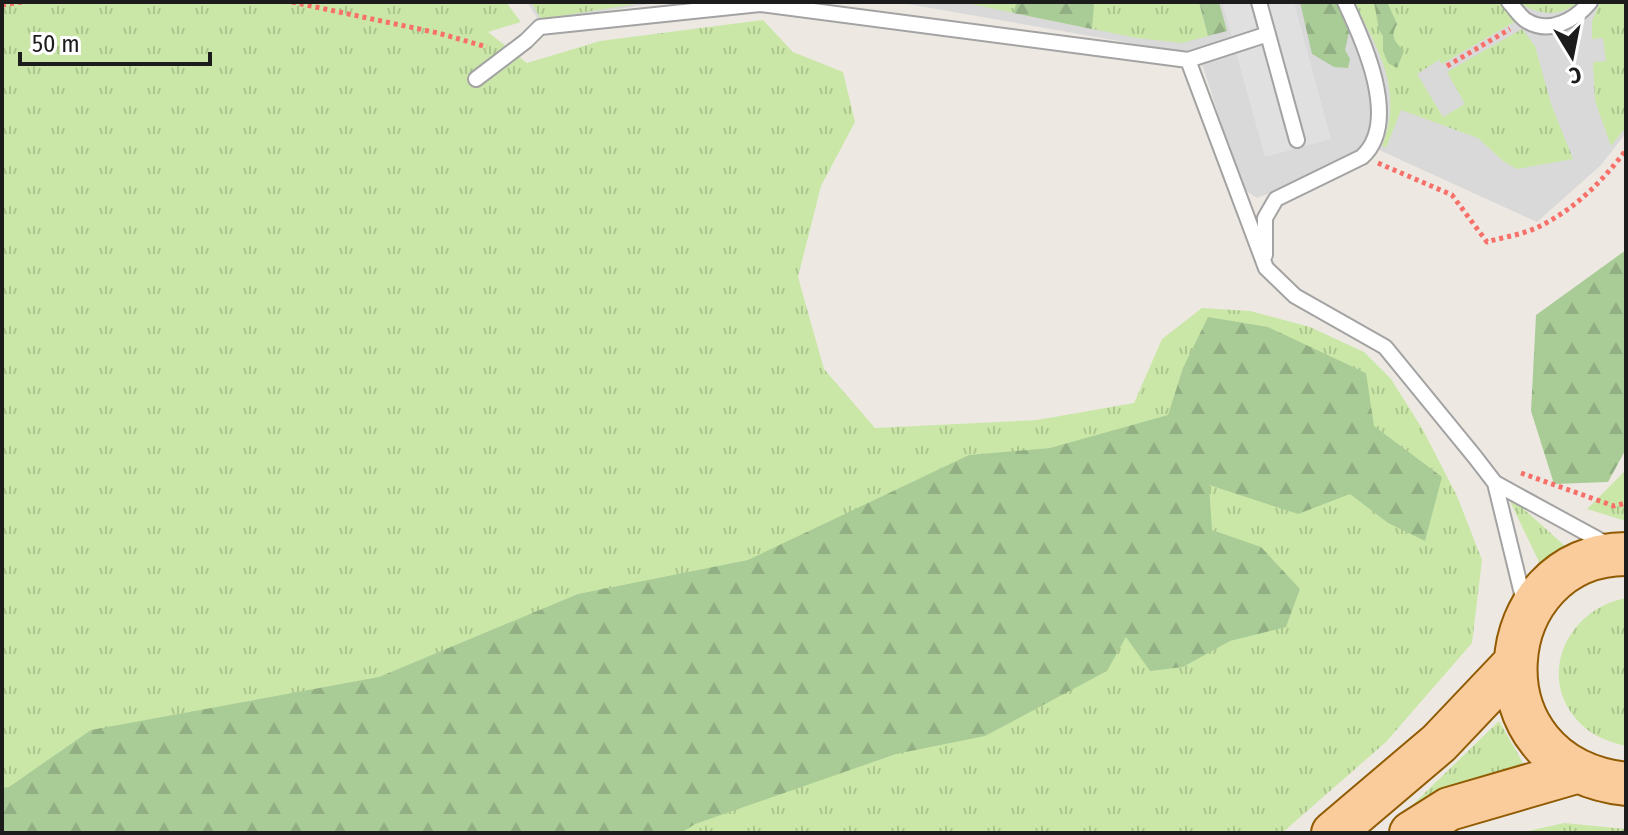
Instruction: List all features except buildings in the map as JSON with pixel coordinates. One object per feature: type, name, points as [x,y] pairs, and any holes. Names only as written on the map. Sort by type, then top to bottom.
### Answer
[{"type":"main road","points":[[1625,553],[1594,559],[1567,571],[1545,590],[1527,614],[1514,664],[1517,697],[1529,727],[1550,752],[1576,772],[1603,781],[1626,784]]},
{"type":"main road","points":[[1333,833],[1439,743],[1514,664]]},
{"type":"main road","points":[[1411,833],[1449,809],[1576,772]]},
{"type":"lane","points":[[1259,2],[1297,140]]},
{"type":"lane","points":[[1266,268],[1265,218],[1276,199],[1362,157],[1375,135],[1379,97],[1364,42],[1345,2]]},
{"type":"lane","points":[[1509,2],[1524,20],[1544,26],[1558,25],[1580,15],[1590,2]]},
{"type":"lane","points":[[476,79],[540,27],[760,4],[1188,60],[1268,34]]},
{"type":"lane","points":[[1188,60],[1266,268],[1295,296],[1385,347],[1495,483],[1527,614]]},
{"type":"lane","points":[[1495,483],[1625,553]]},
{"type":"path","points":[[2,5],[22,2]]},
{"type":"path","points":[[292,2],[438,33],[507,54]]},
{"type":"path","points":[[1447,66],[1524,20]]},
{"type":"path","points":[[1362,157],[1452,195],[1487,242],[1536,228],[1583,199],[1626,150]]},
{"type":"path","points":[[1475,457],[1614,506],[1626,503]]},
{"type":"shaded area","points":[[527,2],[663,2],[539,21]]},
{"type":"shaded area","points":[[896,2],[1626,2],[1626,133],[1601,165],[1537,222],[1379,150],[1257,198],[1242,188],[1203,67],[1182,52]]},
{"type":"shaded area","points":[[1222,2],[1294,2],[1331,139],[1265,157]]},
{"type":"green space","points":[[2,2],[506,2],[521,22],[488,32],[527,63],[600,41],[763,20],[793,52],[843,72],[855,122],[821,186],[798,277],[824,369],[875,428],[1037,420],[1134,403],[1162,339],[1202,308],[1250,311],[1310,327],[1364,352],[1391,379],[1423,430],[1457,496],[1482,560],[1472,643],[1386,742],[1282,833],[2,833]]},
{"type":"green space","points":[[531,2],[649,2],[541,19]]},
{"type":"green space","points":[[961,2],[1199,2],[1208,36],[1182,43],[1137,38]]},
{"type":"green space","points":[[1017,2],[1090,2],[1094,5],[1092,29],[1013,13]]},
{"type":"green space","points":[[1199,2],[1219,2],[1227,31],[1208,36]]},
{"type":"green space","points":[[1300,2],[1336,2],[1349,32],[1345,50],[1350,59],[1348,68],[1334,67],[1312,54]]},
{"type":"green space","points":[[1354,2],[1501,2],[1516,21],[1442,64],[1439,60],[1417,74],[1443,117],[1465,104],[1447,72],[1522,29],[1535,46],[1551,104],[1573,159],[1517,169],[1503,161],[1478,138],[1401,110],[1386,148],[1382,146],[1390,106],[1386,71]]},
{"type":"green space","points":[[1374,2],[1391,2],[1388,4],[1397,24],[1394,39],[1404,51],[1397,68],[1388,63],[1383,51],[1383,36]]},
{"type":"green space","points":[[1518,2],[1580,2],[1565,10],[1549,13]]},
{"type":"green space","points":[[1600,2],[1626,2],[1626,127],[1611,146],[1595,101],[1593,62],[1606,61],[1603,38],[1592,39],[1592,21]]},
{"type":"green space","points":[[1626,250],[1626,449],[1608,482],[1554,484],[1531,411],[1536,315]]},
{"type":"green space","points":[[1208,317],[1268,327],[1366,373],[1374,426],[1442,477],[1425,541],[1388,523],[1350,494],[1298,514],[1209,485],[1212,530],[1261,547],[1300,589],[1286,627],[1230,641],[1183,667],[1150,671],[1126,637],[1107,671],[985,736],[896,754],[695,824],[681,833],[2,833],[2,788],[9,787],[91,730],[379,677],[578,594],[748,560],[969,455],[1050,448],[1168,415],[1183,368]]},
{"type":"green space","points":[[1626,470],[1626,521],[1587,509]]},
{"type":"green space","points":[[1506,493],[1566,547],[1541,566]]},
{"type":"green space","points":[[1626,598],[1626,746],[1602,738],[1582,725],[1568,707],[1560,688],[1559,668],[1573,631],[1587,616],[1605,605]]},
{"type":"green space","points":[[1499,721],[1523,763],[1401,816]]},
{"type":"green space","points":[[1564,823],[1626,829],[1626,833],[1519,833]]}]
